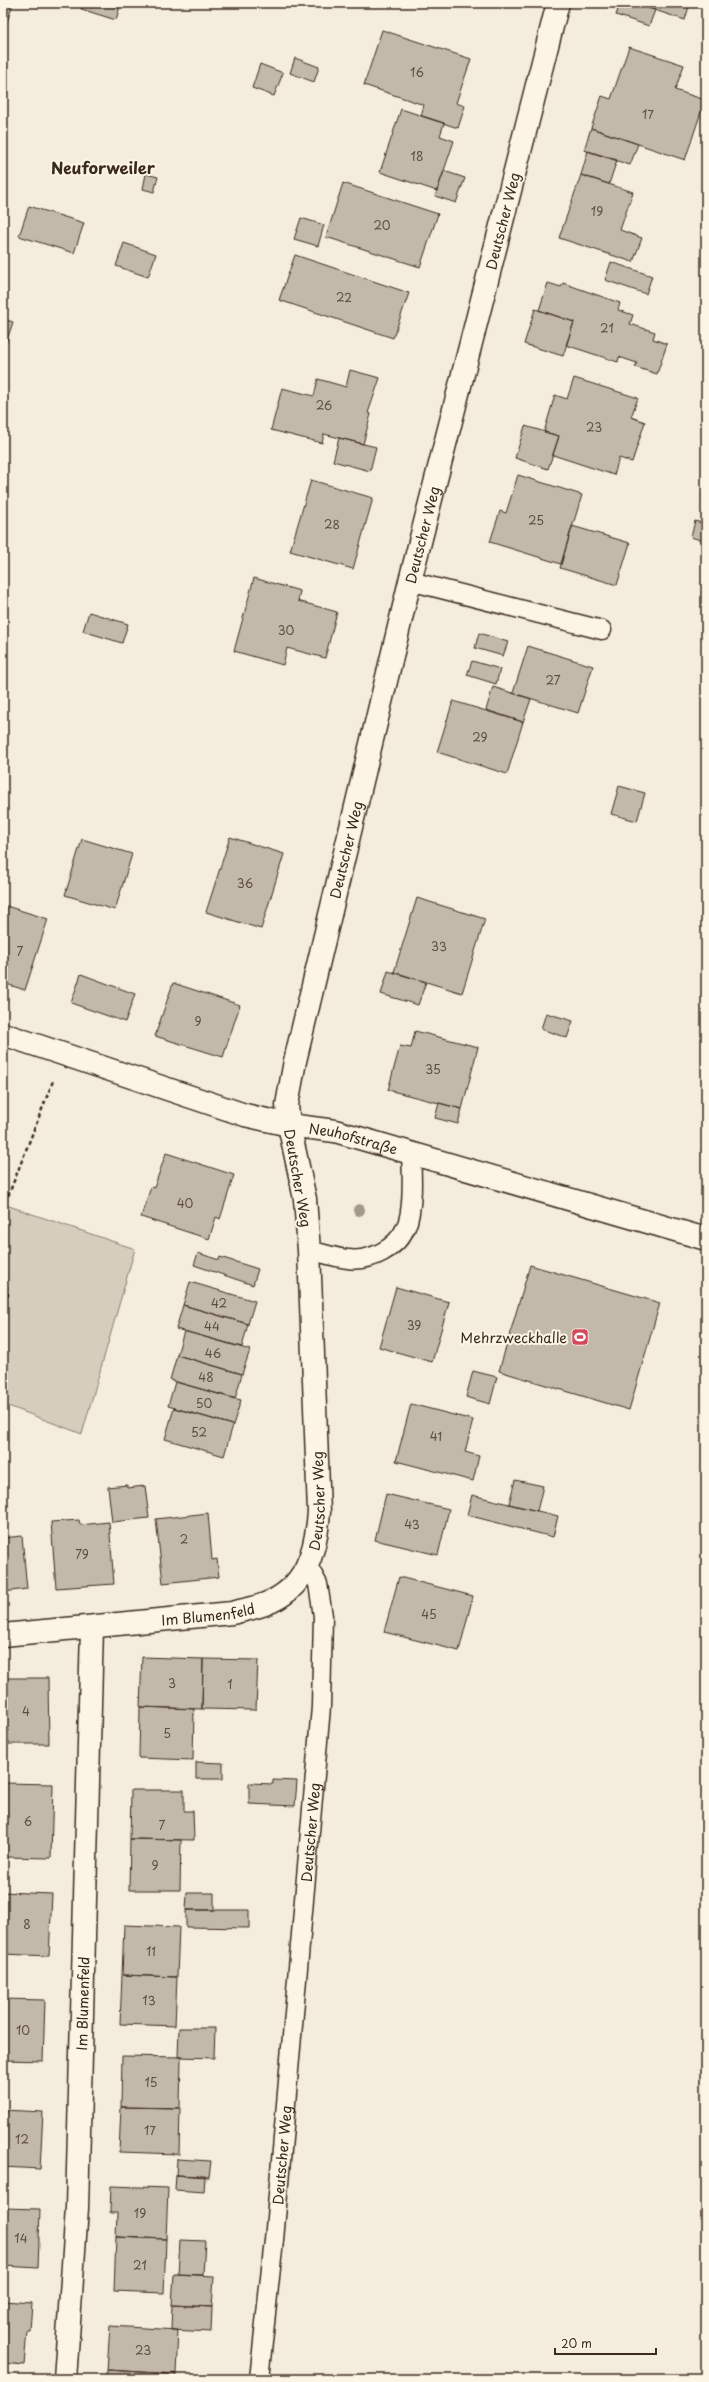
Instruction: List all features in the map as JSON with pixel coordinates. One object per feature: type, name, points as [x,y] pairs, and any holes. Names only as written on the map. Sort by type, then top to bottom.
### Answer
[{"type":"street","name":"Deutscher Weg","points":[[308,1566],[317,1542],[319,1512],[310,1250],[300,1167],[289,1125],[287,1105],[295,1061],[410,581],[558,3]]},
{"type":"street","name":"Neuhofstraße","points":[[3,1034],[208,1104],[289,1125],[335,1132],[706,1239]]},
{"type":"street","name":"Im Blumenfeld","points":[[3,1636],[232,1613],[266,1604],[291,1588],[308,1566]]},
{"type":"street","name":"Im Blumenfeld","points":[[65,2379],[77,2208],[92,1628]]},
{"type":"lane","points":[[410,581],[602,630]]},
{"type":"lane","points":[[310,1250],[349,1260],[375,1257],[390,1247],[406,1227],[412,1190],[411,1154]]},
{"type":"lane","name":"Deutscher Weg","points":[[259,2379],[276,2216],[321,1707],[323,1616],[318,1584],[308,1566]]},
{"type":"path","points":[[3,1209],[64,1055]]},
{"type":"path","points":[[3,1265],[8,1295],[3,1316]]},
{"type":"shaded area","points":[[3,1204],[135,1249],[82,1434],[3,1404]]},
{"type":"building","points":[[3,3],[13,3],[3,35]]},
{"type":"building","points":[[83,3],[121,3],[116,20],[81,9]]},
{"type":"building","points":[[620,3],[633,3],[655,10],[649,26],[616,15]]},
{"type":"building","points":[[633,3],[690,3],[685,20]]},
{"type":"building","points":[[382,30],[471,59],[456,103],[465,106],[458,128],[421,116],[424,105],[364,85]]},
{"type":"building","points":[[629,47],[684,65],[675,90],[705,100],[685,160],[591,128],[602,96],[611,99]]},
{"type":"building","points":[[295,58],[319,67],[314,82],[290,73]]},
{"type":"building","points":[[260,64],[283,73],[274,96],[252,88]]},
{"type":"building","points":[[401,109],[444,123],[440,136],[454,141],[437,191],[380,172]]},
{"type":"building","points":[[591,128],[638,144],[630,165],[584,150]]},
{"type":"building","points":[[588,151],[617,160],[609,184],[581,175]]},
{"type":"building","points":[[444,171],[465,178],[456,203],[435,196]]},
{"type":"building","points":[[146,174],[158,177],[154,192],[143,189]]},
{"type":"building","points":[[581,175],[633,192],[620,230],[642,238],[633,262],[559,238]]},
{"type":"building","points":[[343,183],[438,214],[420,267],[326,237]]},
{"type":"building","points":[[29,206],[84,223],[74,253],[19,236]]},
{"type":"building","points":[[301,218],[324,225],[318,246],[294,239]]},
{"type":"building","points":[[124,243],[156,254],[148,277],[116,266]]},
{"type":"building","points":[[295,255],[409,293],[393,338],[279,300]]},
{"type":"building","points":[[611,262],[652,276],[646,294],[605,280]]},
{"type":"building","points":[[548,283],[561,287],[563,283],[620,303],[618,310],[633,315],[630,324],[655,332],[653,339],[667,344],[657,374],[635,367],[637,363],[619,357],[618,362],[566,345],[574,322],[539,310]]},
{"type":"building","points":[[535,309],[574,322],[563,356],[524,344]]},
{"type":"building","points":[[3,319],[13,322],[3,352]]},
{"type":"building","points":[[350,370],[380,378],[368,413],[371,414],[363,444],[324,434],[322,443],[271,430],[282,388],[314,396],[318,379],[346,387]]},
{"type":"building","points":[[574,378],[638,398],[631,417],[645,422],[632,462],[619,458],[614,475],[553,455],[559,436],[544,432],[555,395],[567,399]]},
{"type":"building","points":[[525,426],[559,436],[548,469],[515,458]]},
{"type":"building","points":[[339,438],[376,447],[370,471],[333,461]]},
{"type":"building","points":[[518,475],[582,495],[561,564],[490,542],[500,511],[506,513]]},
{"type":"building","points":[[311,480],[373,498],[353,569],[290,551]]},
{"type":"building","points":[[695,521],[706,524],[703,541],[691,537]]},
{"type":"building","points":[[572,526],[630,543],[617,585],[560,568]]},
{"type":"building","points":[[254,578],[300,591],[298,601],[337,612],[325,658],[287,648],[283,665],[234,651]]},
{"type":"building","points":[[89,612],[128,624],[122,643],[83,631]]},
{"type":"building","points":[[479,633],[508,642],[503,656],[475,648]]},
{"type":"building","points":[[528,646],[593,666],[578,713],[513,693]]},
{"type":"building","points":[[472,661],[500,669],[496,684],[467,675]]},
{"type":"building","points":[[493,687],[531,699],[523,722],[486,710]]},
{"type":"building","points":[[453,701],[523,722],[507,774],[437,752]]},
{"type":"building","points":[[619,786],[645,793],[637,821],[611,814]]},
{"type":"building","points":[[230,837],[284,854],[261,929],[206,912]]},
{"type":"building","points":[[82,839],[132,854],[115,910],[65,895]]},
{"type":"building","points":[[417,898],[485,919],[462,993],[394,972]]},
{"type":"building","points":[[3,905],[48,919],[25,990],[3,983]]},
{"type":"building","points":[[388,971],[426,982],[418,1005],[381,994]]},
{"type":"building","points":[[81,974],[135,994],[125,1022],[71,1003]]},
{"type":"building","points":[[173,983],[240,1005],[223,1057],[155,1036]]},
{"type":"building","points":[[546,1013],[573,1021],[567,1038],[541,1029]]},
{"type":"building","points":[[415,1031],[478,1047],[462,1109],[388,1090],[400,1046],[411,1048]]},
{"type":"building","points":[[439,1103],[462,1109],[458,1124],[435,1118]]},
{"type":"building","points":[[166,1153],[234,1175],[220,1219],[216,1217],[209,1239],[141,1217],[151,1187],[154,1188]]},
{"type":"building","points":[[198,1253],[219,1260],[220,1257],[258,1269],[253,1285],[194,1265]]},
{"type":"building","name":"Mehrzweckhalle","points":[[530,1265],[660,1303],[629,1410],[499,1371]]},
{"type":"building","points":[[190,1282],[255,1301],[248,1324],[183,1305]]},
{"type":"building","points":[[396,1287],[449,1302],[432,1362],[379,1347]]},
{"type":"building","points":[[183,1305],[248,1324],[242,1347],[176,1329]]},
{"type":"building","points":[[184,1331],[250,1350],[242,1374],[177,1355]]},
{"type":"building","points":[[177,1355],[242,1374],[235,1399],[170,1380]]},
{"type":"building","points":[[473,1371],[497,1377],[490,1404],[466,1397]]},
{"type":"building","points":[[175,1382],[241,1400],[233,1425],[168,1406]]},
{"type":"building","points":[[411,1404],[473,1420],[465,1452],[479,1456],[473,1481],[396,1461]]},
{"type":"building","points":[[174,1408],[233,1425],[224,1456],[165,1439]]},
{"type":"building","points":[[515,1480],[543,1486],[537,1511],[509,1504]]},
{"type":"building","points":[[127,1485],[127,1488],[145,1486],[149,1518],[112,1522],[108,1487]]},
{"type":"building","points":[[386,1494],[449,1509],[438,1555],[375,1540]]},
{"type":"building","points":[[472,1495],[558,1516],[553,1537],[467,1515]]},
{"type":"building","points":[[208,1513],[212,1560],[217,1559],[219,1577],[163,1583],[156,1519]]},
{"type":"building","points":[[79,1520],[80,1525],[109,1522],[114,1584],[56,1588],[51,1522]]},
{"type":"building","points":[[22,1536],[27,1589],[3,1592],[3,1538]]},
{"type":"building","points":[[399,1577],[473,1596],[459,1651],[384,1632]]},
{"type":"building","points":[[142,1657],[203,1659],[202,1709],[140,1707]]},
{"type":"building","points":[[203,1659],[258,1660],[256,1710],[202,1709]]},
{"type":"building","points":[[3,1678],[48,1678],[49,1744],[3,1744]]},
{"type":"building","points":[[140,1707],[194,1709],[193,1760],[139,1758]]},
{"type":"building","points":[[196,1762],[223,1763],[223,1779],[196,1779]]},
{"type":"building","points":[[273,1780],[297,1781],[295,1806],[249,1804],[249,1783],[273,1784]]},
{"type":"building","points":[[3,1783],[53,1784],[51,1858],[3,1857]]},
{"type":"building","points":[[131,1790],[184,1790],[184,1811],[193,1811],[194,1840],[130,1839]]},
{"type":"building","points":[[130,1839],[181,1840],[180,1890],[129,1890]]},
{"type":"building","points":[[3,1892],[52,1894],[49,1956],[3,1954]]},
{"type":"building","points":[[187,1893],[214,1893],[214,1910],[186,1910]]},
{"type":"building","points":[[186,1910],[249,1910],[249,1928],[186,1927]]},
{"type":"building","points":[[124,1925],[179,1927],[177,1977],[122,1975]]},
{"type":"building","points":[[122,1975],[177,1977],[175,2026],[120,2024]]},
{"type":"building","points":[[3,1999],[45,2000],[43,2061],[3,2060]]},
{"type":"building","points":[[179,2028],[215,2028],[214,2058],[178,2057]]},
{"type":"building","points":[[122,2056],[181,2057],[180,2108],[121,2107]]},
{"type":"building","points":[[121,2107],[180,2108],[179,2154],[119,2152]]},
{"type":"building","points":[[3,2110],[43,2112],[40,2169],[3,2167]]},
{"type":"building","points":[[177,2159],[211,2161],[209,2177],[176,2175]]},
{"type":"building","points":[[176,2175],[205,2176],[204,2192],[175,2190]]},
{"type":"building","points":[[111,2186],[168,2188],[166,2239],[116,2237],[117,2213],[110,2213]]},
{"type":"building","points":[[3,2208],[40,2209],[38,2268],[3,2266]]},
{"type":"building","points":[[116,2237],[166,2239],[164,2293],[114,2291]]},
{"type":"building","points":[[180,2240],[205,2241],[203,2275],[178,2274]]},
{"type":"building","points":[[174,2274],[214,2276],[212,2307],[172,2305]]},
{"type":"building","points":[[3,2301],[32,2303],[30,2331],[27,2331],[24,2365],[3,2363]]},
{"type":"building","points":[[172,2305],[212,2307],[211,2332],[171,2330]]},
{"type":"building","points":[[110,2326],[178,2330],[176,2374],[107,2370]]},
{"type":"building","points":[[107,2370],[176,2374],[175,2379],[107,2379]]},
{"type":"place","name":"Mehrzweckhalle","points":[[580,1337]]},
{"type":"district","name":"Neuforweiler","points":[[103,167]]}]
